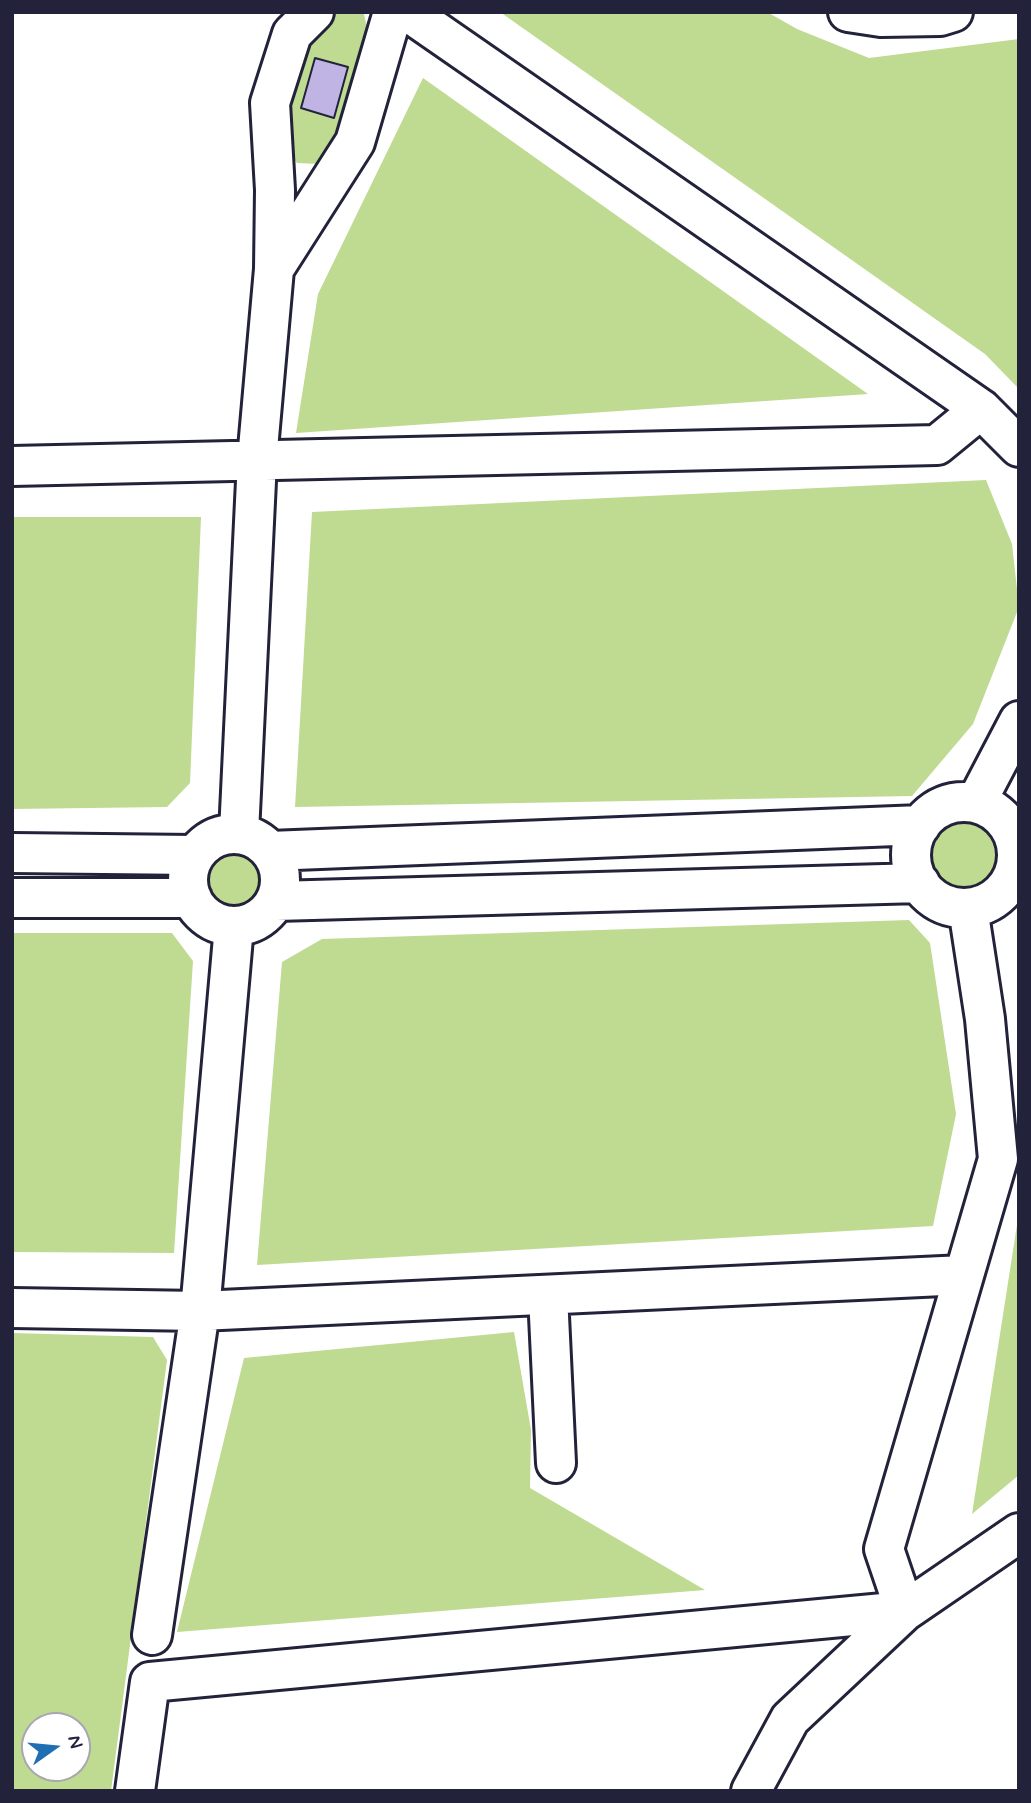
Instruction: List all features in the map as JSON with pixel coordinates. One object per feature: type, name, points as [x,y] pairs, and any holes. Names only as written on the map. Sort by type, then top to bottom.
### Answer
[{"type":"street","points":[[314,12],[292,34],[270,103],[274,268],[257,460],[255,842],[281,876],[276,901],[258,920],[234,926],[208,918],[191,898],[188,883],[195,855],[214,838],[255,842],[921,825]]},
{"type":"street","points":[[274,268],[355,142],[393,12]]},
{"type":"street","points":[[408,12],[981,409],[1019,447]]},
{"type":"street","points":[[848,12],[881,17],[940,16],[953,12]]},
{"type":"street","points":[[273,165],[300,177],[327,183]]},
{"type":"street","points":[[12,466],[937,445],[981,409]]},
{"type":"street","points":[[976,803],[1019,721]]},
{"type":"street","points":[[976,803],[991,809],[1004,820],[1017,850],[1013,875],[999,895],[968,908],[940,902],[919,883],[912,853],[921,825],[945,805],[976,803]]},
{"type":"street","points":[[12,853],[195,855]]},
{"type":"street","points":[[276,901],[919,883]]},
{"type":"street","points":[[12,898],[191,898]]},
{"type":"street","points":[[905,1611],[884,1549],[998,1159],[985,1019],[968,908]]},
{"type":"street","points":[[152,1634],[200,1311],[234,926]]},
{"type":"street","points":[[12,1307],[200,1311],[964,1275]]},
{"type":"street","points":[[548,1295],[556,1463]]},
{"type":"street","points":[[751,1791],[790,1718],[905,1611],[1019,1533]]},
{"type":"street","points":[[135,1791],[150,1682],[905,1611]]},
{"type":"green space","points":[[327,12],[364,14],[371,47],[340,142],[319,164],[297,163],[286,148],[283,128],[310,25]]},
{"type":"green space","points":[[500,12],[767,12],[797,29],[869,58],[1019,39],[1019,389],[985,354]]},
{"type":"green space","points":[[423,78],[868,394],[296,433],[318,294]]},
{"type":"green space","points":[[986,480],[1012,544],[1019,607],[973,724],[912,796],[295,807],[312,512]]},
{"type":"green space","points":[[12,517],[201,517],[190,783],[167,807],[12,809]]},
{"type":"green space","points":[[964,821],[977,823],[988,831],[996,842],[996,868],[988,879],[977,887],[964,889],[951,887],[940,879],[932,868],[930,855],[932,842],[940,831],[951,823]]},
{"type":"green space","points":[[232,850],[253,859],[262,880],[253,901],[232,910],[211,901],[202,880],[211,859]]},
{"type":"green space","points":[[909,920],[930,943],[956,1114],[933,1226],[257,1265],[282,962],[322,939]]},
{"type":"green space","points":[[12,933],[172,933],[193,961],[174,1253],[12,1252]]},
{"type":"green space","points":[[1019,1212],[1019,1475],[972,1514]]},
{"type":"green space","points":[[514,1332],[531,1430],[530,1488],[705,1590],[177,1632],[244,1358]]},
{"type":"green space","points":[[12,1333],[153,1337],[167,1360],[111,1791],[12,1791]]},
{"type":"building","points":[[315,58],[348,67],[334,118],[301,108]]}]
